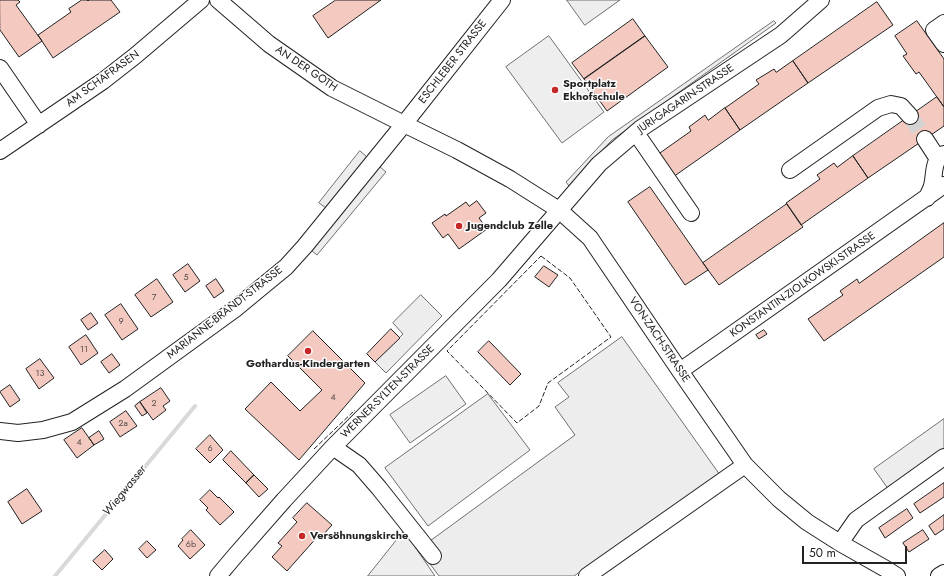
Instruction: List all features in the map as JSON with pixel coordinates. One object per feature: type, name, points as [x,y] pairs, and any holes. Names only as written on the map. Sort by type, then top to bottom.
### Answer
[{"type":"street","name":"AM SCHAFRASEN","points":[[0,152],[103,81],[136,56],[201,0]]},
{"type":"street","name":"AN DER GOTH","points":[[218,0],[269,44],[332,88],[404,124]]},
{"type":"street","name":"ESCHLEBER STRASSE","points":[[404,124],[502,0]]},
{"type":"street","name":"JURI-GAGARIN-STRASSE","points":[[559,210],[599,164],[636,133],[781,35],[821,0]]},
{"type":"street","points":[[944,23],[934,30],[944,44]]},
{"type":"street","points":[[0,68],[39,125]]},
{"type":"street","points":[[790,170],[878,108],[892,104],[901,106],[910,116]]},
{"type":"street","name":"VON-ZACH-STRASSE","points":[[404,124],[457,150],[510,179],[559,210],[590,238],[745,465],[779,499],[807,522],[888,574]]},
{"type":"street","name":"MARIANNE-BRANDT-STRASSE","points":[[0,431],[18,433],[43,430],[72,422],[125,389],[235,309],[286,267],[305,246],[404,124]]},
{"type":"street","points":[[636,133],[691,213]]},
{"type":"street","points":[[925,139],[941,156],[937,160],[932,186],[927,198]]},
{"type":"street","name":"KONSTANTIN-ZIOLKOWSKI-STRASSE","points":[[680,371],[944,185]]},
{"type":"street","name":"WERNER-SYLTEN-STRASSE","points":[[218,576],[284,500],[333,447],[499,280],[559,210]]},
{"type":"street","points":[[333,447],[359,465],[433,556]]},
{"type":"street","points":[[840,543],[856,520],[944,457]]},
{"type":"street","points":[[587,576],[745,465]]},
{"type":"street","points":[[939,576],[944,572]]},
{"type":"shaded area","points":[[567,0],[620,0],[585,25]]},
{"type":"shaded area","points":[[774,21],[776,23],[612,140],[569,186],[566,182],[608,137]]},
{"type":"shaded area","name":"Sportplatz Ekhofschule","points":[[549,36],[604,112],[562,143],[506,67]]},
{"type":"shaded area","points":[[360,151],[367,157],[326,208],[319,203]]},
{"type":"shaded area","points":[[379,166],[386,172],[317,255],[311,250]]},
{"type":"shaded area","points":[[421,295],[442,316],[386,373],[375,362],[403,334],[393,323]]},
{"type":"shaded area","points":[[622,337],[720,475],[574,576],[439,576],[419,549],[575,435],[555,407],[569,397],[558,383]]},
{"type":"shaded area","points":[[446,376],[466,404],[410,443],[390,415]]},
{"type":"shaded area","points":[[488,394],[530,450],[428,526],[385,468]]},
{"type":"shaded area","points":[[944,419],[944,451],[889,490],[874,469]]},
{"type":"shaded area","points":[[404,531],[435,576],[368,576]]},
{"type":"building","points":[[0,0],[18,0],[20,2],[16,5],[42,41],[19,57],[0,30]]},
{"type":"building","points":[[82,0],[111,0],[120,12],[53,58],[38,35],[71,12],[69,9]]},
{"type":"building","points":[[336,0],[381,0],[328,38],[313,16]]},
{"type":"building","points":[[877,2],[893,25],[808,83],[793,61]]},
{"type":"building","points":[[633,19],[645,36],[584,79],[572,63]]},
{"type":"building","points":[[917,21],[944,59],[944,107],[919,72],[916,74],[903,56],[907,54],[895,36]]},
{"type":"building","points":[[645,36],[668,67],[607,111],[584,79]]},
{"type":"building","points":[[793,61],[808,83],[740,130],[725,108],[759,84],[756,80],[774,69],[776,72]]},
{"type":"building","points":[[937,97],[944,107],[944,126],[868,178],[853,156]]},
{"type":"building","points":[[725,108],[740,130],[673,177],[657,155],[691,131],[689,127],[705,115],[708,120]]},
{"type":"building","points":[[853,156],[868,178],[801,225],[786,203],[820,179],[817,175],[834,163],[837,167]]},
{"type":"building","points":[[650,187],[708,270],[685,285],[628,202]]},
{"type":"building","name":"Jugendclub Zelle","points":[[477,201],[486,213],[479,218],[487,229],[459,249],[448,234],[443,238],[432,223],[445,214],[446,216],[466,202],[469,206]]},
{"type":"building","points":[[787,204],[803,227],[719,285],[703,263]]},
{"type":"building","points":[[944,223],[944,257],[824,341],[808,319],[843,295],[840,291],[857,279],[859,283]]},
{"type":"building","points":[[188,264],[200,281],[185,292],[173,275]]},
{"type":"building","points":[[544,266],[558,275],[549,287],[535,277]]},
{"type":"building","points":[[157,279],[173,302],[151,317],[135,295]]},
{"type":"building","points":[[216,279],[224,291],[214,298],[206,286]]},
{"type":"building","points":[[121,304],[138,329],[122,340],[105,315]]},
{"type":"building","points":[[91,313],[98,323],[88,330],[81,320]]},
{"type":"building","points":[[391,329],[400,338],[375,362],[367,354]]},
{"type":"building","points":[[764,330],[767,334],[759,339],[756,335]]},
{"type":"building","points":[[313,331],[365,383],[299,460],[245,409],[271,382],[300,411],[322,390],[288,356]]},
{"type":"building","points":[[86,335],[98,353],[81,365],[69,347]]},
{"type":"building","points":[[489,341],[521,374],[510,385],[478,352]]},
{"type":"building","points":[[112,354],[120,365],[109,373],[101,362]]},
{"type":"building","points":[[40,359],[54,378],[39,389],[26,369]]},
{"type":"building","points":[[10,385],[20,400],[10,407],[0,392]]},
{"type":"building","points":[[161,388],[170,401],[163,406],[166,410],[153,420],[140,402]]},
{"type":"building","points":[[140,402],[147,413],[142,416],[135,406]]},
{"type":"building","points":[[126,411],[137,426],[120,437],[110,422]]},
{"type":"building","points":[[82,428],[94,445],[77,458],[64,440]]},
{"type":"building","points":[[99,431],[104,439],[94,445],[89,438]]},
{"type":"building","points":[[210,435],[223,450],[210,463],[196,449]]},
{"type":"building","points":[[231,451],[254,475],[246,483],[223,460]]},
{"type":"building","points":[[254,475],[268,489],[259,497],[246,483]]},
{"type":"building","points":[[944,483],[944,497],[920,513],[914,504]]},
{"type":"building","points":[[27,489],[42,511],[22,524],[8,502]]},
{"type":"building","points":[[210,490],[234,512],[220,525],[206,510],[208,508],[200,500]]},
{"type":"building","name":"Versöhnungskirche","points":[[307,503],[332,525],[321,537],[319,535],[287,571],[272,557],[282,546],[278,543],[297,522],[293,518]]},
{"type":"building","points":[[907,509],[913,518],[885,538],[879,528]]},
{"type":"building","points":[[944,515],[944,529],[935,535],[929,526]]},
{"type":"building","points":[[191,530],[205,545],[190,559],[178,546],[183,540],[182,539]]},
{"type":"building","points":[[923,530],[929,539],[909,552],[903,543]]},
{"type":"building","points":[[147,541],[156,550],[147,558],[139,549]]},
{"type":"building","points":[[105,550],[113,559],[102,570],[93,561]]},
{"type":"waterway","name":"Wiegwasser","points":[[55,576],[195,406]]},
{"type":"tunnel","points":[[910,116],[925,139]]},
{"type":"fence","points":[[541,256],[570,278],[611,337],[548,383],[539,406],[517,423],[447,351],[541,256]]},
{"type":"fence","points":[[314,449],[355,410]]},
{"type":"place","name":"Sportplatz Ekhofschule","points":[[555,90]]},
{"type":"place","name":"Jugendclub Zelle","points":[[459,226]]},
{"type":"place","name":"Gothardus-Kindergarten","points":[[308,351]]},
{"type":"place","name":"Versöhnungskirche","points":[[302,536]]}]
